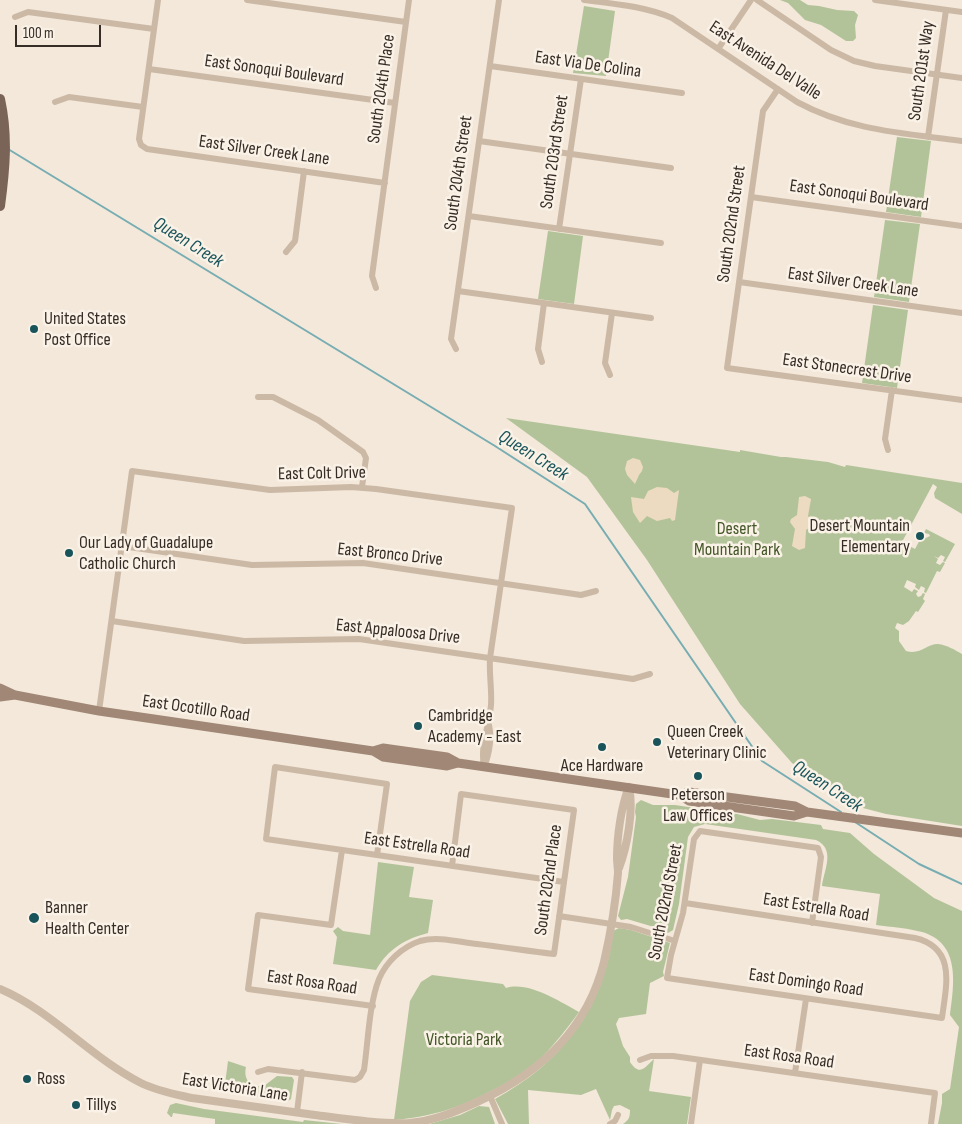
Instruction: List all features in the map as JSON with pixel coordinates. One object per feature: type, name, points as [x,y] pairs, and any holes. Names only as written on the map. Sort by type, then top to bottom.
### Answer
[{"type":"main road","points":[[0,99],[6,146],[0,206]]},
{"type":"main road","name":"East Ocotillo Road","points":[[0,688],[15,695],[99,711],[373,751],[383,748],[400,750],[448,757],[458,763],[484,767],[680,795],[689,792],[795,806],[807,812],[962,833]]},
{"type":"main road","name":"East Ocotillo Road","points":[[0,697],[15,695]]},
{"type":"street","points":[[55,102],[69,97],[143,107],[158,0]]},
{"type":"street","points":[[247,0],[406,22]]},
{"type":"street","name":"South 204th Place","points":[[376,288],[372,276],[409,0]]},
{"type":"street","name":"South 204th Street","points":[[456,350],[451,339],[499,0]]},
{"type":"street","name":"East Avenida Del Valle","points":[[584,0],[657,12],[672,18],[778,89],[818,113],[845,123],[870,129],[962,141]]},
{"type":"street","points":[[718,49],[750,0]]},
{"type":"street","points":[[757,0],[831,50],[854,61],[875,66],[962,78]]},
{"type":"street","points":[[874,0],[962,12]]},
{"type":"street","name":"South 201st Way","points":[[928,137],[946,10]]},
{"type":"street","points":[[16,17],[28,12],[154,28]]},
{"type":"street","name":"East Via De Colina","points":[[490,66],[682,93]]},
{"type":"street","name":"East Sonoqui Boulevard","points":[[148,69],[395,103]]},
{"type":"street","name":"South 203rd Street","points":[[559,229],[581,79]]},
{"type":"street","name":"South 202nd Street","points":[[727,368],[763,111],[778,89]]},
{"type":"street","name":"East Silver Creek Lane","points":[[143,107],[139,139],[141,145],[147,149],[384,183]]},
{"type":"street","points":[[479,141],[671,168]]},
{"type":"street","points":[[286,252],[295,241],[304,171]]},
{"type":"street","name":"East Sonoqui Boulevard","points":[[751,197],[962,226]]},
{"type":"street","points":[[469,216],[661,243]]},
{"type":"street","name":"East Silver Creek Lane","points":[[739,282],[962,313]]},
{"type":"street","points":[[458,291],[651,318]]},
{"type":"street","points":[[542,362],[538,349],[544,303]]},
{"type":"street","points":[[610,375],[605,364],[612,313]]},
{"type":"street","name":"East Stonecrest Drive","points":[[727,368],[962,400]]},
{"type":"street","points":[[888,450],[885,440],[892,390]]},
{"type":"street","points":[[258,397],[273,397],[318,420],[363,452],[366,458],[362,487]]},
{"type":"street","name":"East Colt Drive","points":[[122,546],[132,471],[270,490],[362,487],[512,508],[502,583]]},
{"type":"street","points":[[99,711],[122,546]]},
{"type":"street","name":"East Bronco Drive","points":[[122,546],[252,565],[363,563],[581,594],[596,591]]},
{"type":"street","points":[[484,767],[481,753],[491,702],[490,658],[502,583]]},
{"type":"street","name":"East Appaloosa Drive","points":[[112,621],[244,641],[359,640],[633,679],[650,674]]},
{"type":"street","name":"East Estrella Road","points":[[377,855],[386,784],[275,767],[266,839],[564,882]]},
{"type":"street","name":"East Victoria Lane","points":[[0,989],[32,1007],[112,1066],[148,1086],[184,1096],[372,1123],[409,1123],[448,1114],[490,1096],[523,1078],[563,1041],[583,1014],[600,976],[611,924],[618,872],[625,848],[632,800],[629,787]]},
{"type":"street","name":"South 202nd Place","points":[[373,1006],[378,981],[384,970],[392,959],[405,948],[420,941],[445,940],[554,954],[574,810],[461,794],[452,866]]},
{"type":"street","name":"South 202nd Street","points":[[667,978],[670,955],[685,902],[694,839],[697,833],[703,831],[714,832],[814,846],[820,850],[821,857],[812,923]]},
{"type":"street","name":"East Rosa Road","points":[[342,850],[331,925],[258,915],[248,989],[373,1006]]},
{"type":"street","name":"East Estrella Road","points":[[685,902],[915,938],[929,943],[939,952],[945,964],[947,974],[942,1018]]},
{"type":"street","points":[[559,916],[631,927],[675,941]]},
{"type":"street","name":"East Domingo Road","points":[[667,978],[942,1018]]},
{"type":"street","points":[[795,1073],[806,999]]},
{"type":"street","points":[[258,1072],[268,1069],[355,1080],[364,1070],[373,1006]]},
{"type":"street","name":"East Rosa Road","points":[[640,1060],[661,1055],[935,1093],[931,1124]]},
{"type":"street","points":[[690,1124],[700,1060]]},
{"type":"street","points":[[297,1112],[302,1072]]},
{"type":"street","points":[[490,1096],[502,1124]]},
{"type":"street","points":[[610,1124],[615,1122],[618,1115]]},
{"type":"green space","points":[[780,0],[800,0],[808,5],[854,11],[858,15],[855,25],[856,38],[853,41],[846,41],[821,25],[805,20],[788,3]]},
{"type":"green space","points":[[584,6],[615,11],[606,76],[573,73]]},
{"type":"green space","points":[[897,137],[931,141],[921,217],[886,212]]},
{"type":"green space","points":[[885,220],[920,224],[909,302],[874,297]]},
{"type":"green space","points":[[548,231],[583,236],[574,304],[538,299]]},
{"type":"green space","points":[[873,305],[908,310],[897,388],[862,383]]},
{"type":"green space","name":"Desert Mountain Park","points":[[506,418],[740,452],[740,450],[828,462],[845,467],[846,465],[962,483],[962,514],[935,498],[934,493],[937,487],[933,484],[902,542],[915,549],[923,534],[926,538],[930,536],[924,533],[926,529],[955,544],[945,562],[943,561],[945,557],[941,555],[938,558],[934,556],[938,559],[936,563],[940,565],[943,562],[945,563],[940,572],[937,571],[926,593],[924,592],[925,588],[921,586],[919,590],[915,587],[916,584],[907,580],[904,587],[912,592],[914,589],[918,591],[916,594],[918,597],[923,593],[925,594],[923,599],[925,601],[909,621],[903,625],[897,623],[895,628],[899,631],[899,641],[906,651],[916,652],[938,644],[962,654],[962,826],[886,814],[863,808],[792,763],[740,704],[647,560],[587,477]]},
{"type":"green space","points":[[641,800],[653,805],[675,805],[695,808],[704,812],[737,814],[760,820],[772,819],[821,825],[823,829],[850,833],[874,854],[934,898],[962,911],[962,1124],[938,1124],[942,1094],[950,1089],[959,1027],[950,1015],[953,991],[952,966],[949,955],[943,945],[935,937],[922,932],[876,925],[880,894],[822,886],[827,854],[826,849],[816,840],[705,824],[694,827],[688,837],[679,904],[673,930],[668,933],[664,930],[627,919],[621,920],[618,916],[628,877],[636,804]]},
{"type":"green space","points":[[378,862],[414,867],[409,897],[433,900],[428,933],[412,938],[398,946],[386,956],[376,970],[333,964],[337,937],[333,931],[338,927],[343,931],[370,935]]},
{"type":"green space","points":[[619,928],[670,943],[663,972],[664,976],[650,983],[646,1014],[619,1018],[616,1024],[623,1046],[634,1067],[640,1070],[654,1059],[649,1091],[691,1097],[687,1124],[623,1124],[629,1118],[630,1110],[620,1105],[614,1106],[610,1120],[596,1089],[581,1095],[528,1090],[529,1124],[508,1124],[495,1099],[519,1085],[540,1068],[576,1030],[590,1009],[608,959],[613,931]]},
{"type":"green space","name":"Victoria Park","points":[[432,975],[503,984],[506,988],[524,987],[554,998],[579,1012],[548,1051],[520,1076],[473,1100],[448,1110],[394,1120],[410,1001],[421,982]]},
{"type":"green space","points":[[228,1061],[246,1067],[247,1079],[255,1086],[264,1086],[277,1076],[292,1077],[294,1080],[291,1099],[288,1101],[224,1092]]},
{"type":"green space","points":[[176,1103],[204,1109],[303,1122],[304,1120],[342,1124],[215,1124],[215,1119],[173,1113],[171,1117],[167,1113],[170,1105]]},
{"type":"green space","points":[[479,1106],[489,1107],[495,1124],[429,1124],[460,1115]]},
{"type":"shaded area","points":[[633,458],[640,460],[643,467],[635,484],[627,475],[625,469],[627,461]]},
{"type":"shaded area","points":[[657,487],[667,488],[674,493],[679,490],[675,520],[672,521],[670,518],[657,521],[647,516],[640,523],[633,512],[631,497],[644,499],[648,491]]},
{"type":"shaded area","points":[[805,496],[811,499],[808,516],[813,522],[823,524],[824,521],[836,522],[835,531],[822,530],[822,527],[812,526],[806,530],[805,548],[799,550],[792,546],[795,529],[790,522],[797,515],[799,497]]},
{"type":"waterway","name":"Queen Creek","points":[[8,149],[495,446],[585,504],[762,761],[841,812]]},
{"type":"waterway","name":"Queen Creek","points":[[855,822],[919,864],[962,884]]},
{"type":"place","name":"United States Post Office","points":[[34,329]]},
{"type":"place","name":"Desert Mountain Elementary","points":[[920,536]]},
{"type":"place","name":"Our Lady of Guadalupe Catholic Church","points":[[69,553]]},
{"type":"place","name":"Cambridge Academy - East","points":[[418,726]]},
{"type":"place","name":"Queen Creek Veterinary Clinic","points":[[657,742]]},
{"type":"place","name":"Ace Hardware","points":[[602,747]]},
{"type":"place","name":"Peterson Law Offices","points":[[698,776]]},
{"type":"place","name":"Banner Health Center","points":[[34,918]]},
{"type":"place","name":"Ross","points":[[27,1079]]},
{"type":"place","name":"Tillys","points":[[76,1105]]}]
